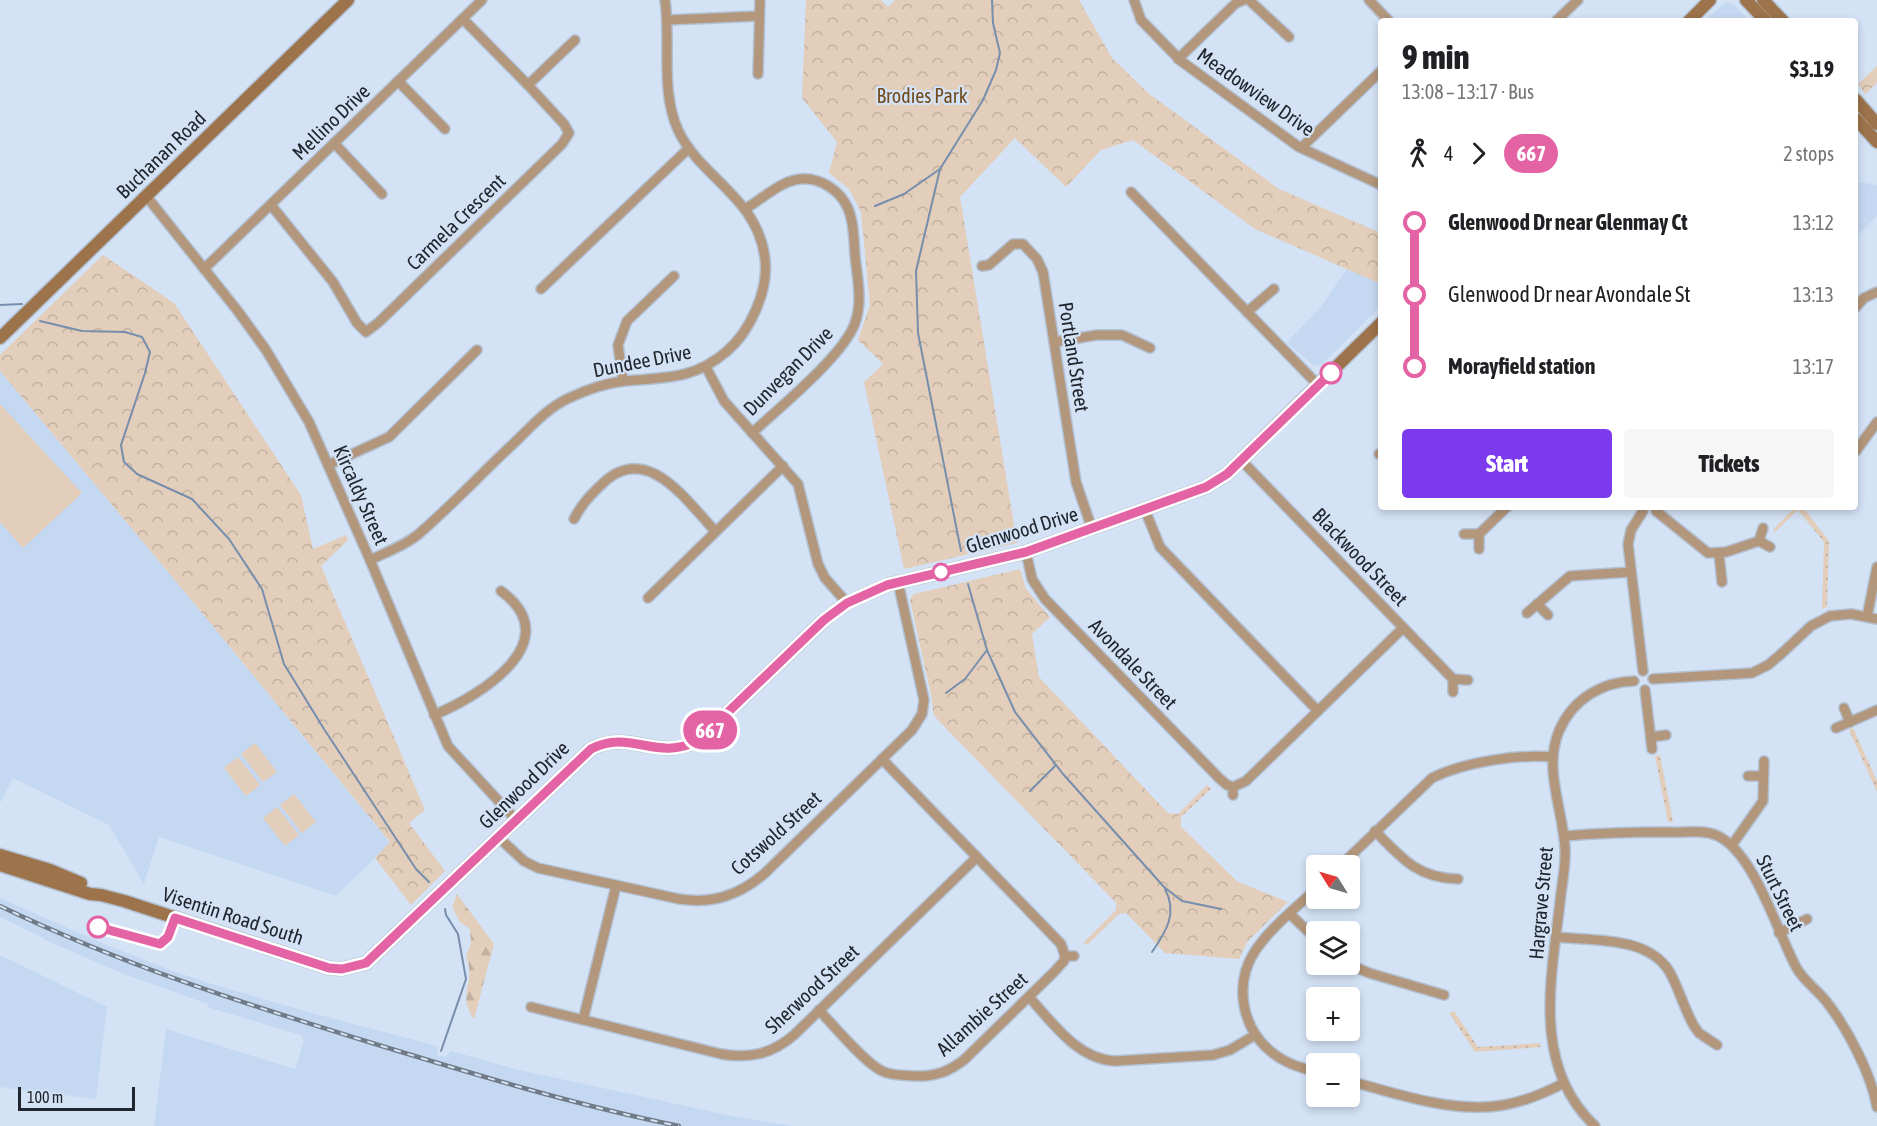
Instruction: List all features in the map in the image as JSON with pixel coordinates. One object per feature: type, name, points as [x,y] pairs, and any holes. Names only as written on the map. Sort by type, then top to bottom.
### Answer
[{"type":"street","name":"Buchanan Road","points":[[0,338],[348,0]]},
{"type":"street","name":"Mellino Drive","points":[[204,269],[482,0]]},
{"type":"street","name":"Dundee Drive","points":[[370,561],[419,534],[540,418],[566,399],[594,387],[623,381],[673,378],[706,367],[728,350],[755,312],[762,294],[765,259],[759,233],[745,209],[688,148],[678,130],[670,107],[668,20],[665,0]]},
{"type":"street","points":[[758,74],[760,0]]},
{"type":"street","name":"Meadowview Drive","points":[[1134,0],[1141,20],[1178,59],[1301,148],[1378,184]]},
{"type":"street","points":[[1178,59],[1236,3],[1244,0]]},
{"type":"street","points":[[1249,0],[1289,37]]},
{"type":"street","points":[[1369,0],[1386,18]]},
{"type":"street","points":[[1559,18],[1578,0]]},
{"type":"street","points":[[1692,18],[1710,0]]},
{"type":"street","points":[[1746,0],[1763,18]]},
{"type":"street","points":[[1763,0],[1780,18]]},
{"type":"street","points":[[668,20],[759,16]]},
{"type":"street","name":"Carmela Crescent","points":[[271,205],[333,282],[357,323],[366,332],[379,322],[562,144],[569,133],[564,124],[528,85],[463,19]]},
{"type":"street","points":[[528,85],[575,40]]},
{"type":"street","points":[[1301,148],[1378,74]]},
{"type":"street","points":[[398,81],[445,129]]},
{"type":"street","points":[[1858,102],[1877,124]]},
{"type":"street","points":[[1858,121],[1877,142]]},
{"type":"street","points":[[334,143],[382,194]]},
{"type":"street","points":[[541,289],[688,148]]},
{"type":"street","name":"Dunvegan Drive","points":[[745,209],[789,182],[808,179],[828,184],[843,200],[851,217],[860,303],[855,323],[835,354],[752,433]]},
{"type":"street","points":[[1131,192],[1318,385]]},
{"type":"street","name":"Kircaldy Street","points":[[147,197],[266,351],[309,422],[448,746],[516,820]]},
{"type":"street","name":"Portland Street","points":[[982,266],[988,265],[1013,244],[1023,244],[1037,259],[1042,272],[1076,482],[1092,529]]},
{"type":"street","points":[[623,381],[618,345],[627,321],[674,276]]},
{"type":"street","points":[[1247,312],[1274,289]]},
{"type":"street","points":[[1858,305],[1864,298],[1877,292]]},
{"type":"street","name":"Glenwood Drive","points":[[354,968],[375,956],[583,755],[597,746],[620,741],[671,749],[699,740],[817,627],[847,603],[866,593],[898,582],[1026,552],[1206,487],[1221,478],[1241,460],[1378,326]]},
{"type":"street","points":[[1054,342],[1097,335],[1122,335],[1150,348]]},
{"type":"street","points":[[328,465],[389,437],[477,350]]},
{"type":"street","points":[[706,367],[724,401],[798,484],[815,556],[822,572],[847,603]]},
{"type":"street","points":[[1858,448],[1877,422]]},
{"type":"street","name":"Blackwood Street","points":[[1241,460],[1454,679]]},
{"type":"street","points":[[648,598],[783,466]]},
{"type":"street","points":[[574,519],[581,505],[608,477],[626,469],[649,470],[668,482],[715,531]]},
{"type":"street","points":[[1145,510],[1161,547],[1318,711]]},
{"type":"street","points":[[1464,534],[1479,534],[1504,510]]},
{"type":"street","points":[[1641,510],[1629,536],[1643,671]]},
{"type":"street","points":[[1658,510],[1703,550],[1719,554],[1759,541],[1770,547]]},
{"type":"street","points":[[1759,541],[1764,528]]},
{"type":"street","points":[[1479,534],[1479,549]]},
{"type":"street","name":"Avondale Street","points":[[1026,552],[1035,586],[1045,599],[1233,791],[1403,628]]},
{"type":"street","points":[[1719,554],[1722,582]]},
{"type":"street","points":[[1653,679],[1752,673],[1768,665],[1820,620],[1847,614],[1872,618],[1877,567]]},
{"type":"street","points":[[1527,613],[1570,576],[1631,572]]},
{"type":"street","name":"Cotswold Street","points":[[498,837],[531,865],[616,886],[699,901],[718,899],[737,893],[764,874],[916,726],[924,704],[898,582]]},
{"type":"street","points":[[434,715],[459,704],[484,688],[519,654],[526,635],[524,616],[514,600],[501,591]]},
{"type":"street","points":[[1537,603],[1548,615]]},
{"type":"street","points":[[1643,671],[1649,672],[1653,679],[1652,685],[1644,690],[1636,687],[1634,681],[1635,675],[1643,671]]},
{"type":"street","points":[[1453,692],[1454,679],[1468,680]]},
{"type":"street","name":"Hargrave Street","points":[[1595,1126],[1574,1100],[1564,1083],[1552,1044],[1549,1019],[1565,855],[1553,757],[1559,731],[1579,703],[1607,685],[1634,681]]},
{"type":"street","points":[[1644,690],[1652,749]]},
{"type":"street","points":[[1844,708],[1850,722]]},
{"type":"street","points":[[1836,728],[1877,710]]},
{"type":"street","points":[[1651,737],[1666,735]]},
{"type":"street","points":[[1351,855],[1426,783],[1440,774],[1514,757],[1532,755],[1553,757]]},
{"type":"street","points":[[882,759],[977,857]]},
{"type":"street","points":[[1732,845],[1761,805],[1764,797],[1764,761]]},
{"type":"street","points":[[1748,776],[1763,776]]},
{"type":"street","points":[[1375,831],[1418,871],[1436,877],[1458,879]]},
{"type":"street","name":"Sturt Street","points":[[1564,836],[1623,831],[1704,832],[1732,845],[1749,867],[1797,969],[1828,1004],[1862,1061],[1873,1086],[1877,1107]]},
{"type":"street","name":"Visentin Road South","points":[[0,855],[50,870],[90,886],[101,895]]},
{"type":"street","name":"Allambie Street","points":[[819,1010],[881,1071],[894,1075],[928,1076],[949,1071],[960,1064],[1029,998],[1070,956],[977,857]]},
{"type":"street","name":"Sherwood Street","points":[[531,1008],[722,1054],[749,1056],[765,1053],[780,1046],[819,1010],[977,857]]},
{"type":"street","name":"Visentin Road South","points":[[0,865],[329,968],[354,968]]},
{"type":"street","points":[[583,1020],[616,886]]},
{"type":"street","points":[[1306,899],[1261,942],[1251,958],[1244,977],[1243,1003],[1256,1035],[1268,1049],[1283,1060],[1306,1068]]},
{"type":"street","points":[[1290,914],[1306,929]]},
{"type":"street","points":[[1779,933],[1807,919]]},
{"type":"street","points":[[1557,937],[1633,945],[1651,953],[1668,969],[1699,1033],[1717,1045]]},
{"type":"street","points":[[1360,969],[1444,995]]},
{"type":"street","points":[[1029,998],[1078,1049],[1102,1060],[1213,1055],[1230,1050],[1256,1035]]},
{"type":"street","points":[[1360,1083],[1432,1101],[1472,1107],[1502,1106],[1519,1102],[1564,1083]]},
{"type":"shaded area","points":[[1727,2],[1735,6],[1746,18],[1708,18]]},
{"type":"shaded area","points":[[1858,182],[1877,185],[1877,216],[1858,235]]},
{"type":"shaded area","points":[[1347,269],[1378,283],[1378,309],[1322,364],[1314,366],[1287,342],[1321,307]]},
{"type":"shaded area","points":[[0,371],[390,843],[336,896],[159,837],[144,884],[109,825],[13,778],[0,803]]},
{"type":"shaded area","points":[[0,898],[170,970],[312,1013],[437,1046],[437,1055],[445,1057],[451,1051],[519,1070],[732,1116],[794,1126],[154,1126],[166,1029],[295,1069],[304,1041],[301,1035],[207,1007],[208,1004],[124,974],[43,939],[0,917]]},
{"type":"shaded area","points":[[0,955],[107,1007],[96,1099],[0,1087]]},
{"type":"green space","name":"Brodies Park","points":[[806,0],[881,0],[888,7],[895,0],[1079,0],[1112,58],[1148,93],[1279,189],[1378,232],[1378,283],[1255,229],[1133,140],[1101,150],[1066,187],[1015,138],[960,197],[1017,543],[904,569],[864,382],[883,364],[858,340],[870,305],[861,212],[849,189],[829,173],[837,142],[802,98]]},
{"type":"green space","points":[[1877,66],[1877,83],[1865,94],[1858,84]]},
{"type":"green space","points":[[103,255],[174,303],[301,495],[313,549],[346,535],[348,540],[321,566],[425,810],[409,823],[445,871],[411,905],[375,858],[390,842],[0,371],[0,355]]},
{"type":"green space","points":[[0,404],[82,493],[23,548],[0,522]]},
{"type":"green space","points":[[1792,510],[1798,510],[1775,532],[1773,530]]},
{"type":"green space","points":[[1798,510],[1805,510],[1829,541],[1827,607],[1822,609],[1824,542]]},
{"type":"green space","points":[[1020,569],[1026,589],[1050,617],[1032,634],[1039,677],[1168,813],[1178,814],[1181,817],[1181,827],[1238,882],[1288,902],[1248,941],[1239,959],[1165,953],[933,713],[932,699],[910,600],[914,594]]},
{"type":"green space","points":[[1853,728],[1877,781],[1877,792],[1849,730]]},
{"type":"green space","points":[[255,743],[277,772],[263,782],[241,754]]},
{"type":"green space","points":[[1660,755],[1673,822],[1668,822],[1655,756]]},
{"type":"green space","points":[[238,757],[260,785],[246,796],[224,768]]},
{"type":"green space","points":[[1207,785],[1211,789],[1181,817],[1178,814]]},
{"type":"green space","points":[[294,794],[316,822],[302,833],[280,805]]},
{"type":"green space","points":[[277,807],[299,835],[285,846],[263,818]]},
{"type":"green space","points":[[457,894],[494,944],[474,1019],[469,1010],[466,995],[469,965],[466,957],[471,943],[470,929],[460,922],[452,907]]},
{"type":"green space","points":[[1116,903],[1126,913],[1119,914],[1088,944],[1083,943],[1116,910]]},
{"type":"green space","points":[[1454,1011],[1478,1047],[1540,1043],[1541,1047],[1475,1052],[1449,1013]]},
{"type":"waterway","points":[[961,551],[918,333],[916,271],[940,169],[983,100],[996,70],[1000,53],[993,23],[992,0]]},
{"type":"waterway","points":[[875,206],[904,194],[940,169]]},
{"type":"waterway","points":[[0,305],[22,304]]},
{"type":"waterway","points":[[40,321],[82,331],[125,332],[142,337],[150,352],[121,445],[124,462],[137,474],[192,499],[229,539],[262,589],[284,664],[416,869],[429,882]]},
{"type":"waterway","points":[[968,584],[987,650],[1015,712],[1063,774],[1164,887],[1182,901],[1221,909]]},
{"type":"waterway","points":[[946,693],[965,679],[987,650]]},
{"type":"waterway","points":[[1030,791],[1055,766]]},
{"type":"waterway","points":[[1152,952],[1169,922],[1170,906],[1165,889]]},
{"type":"waterway","points":[[441,1051],[466,979],[458,934],[446,915],[445,909]]},
{"type":"railway","points":[[0,906],[137,965],[277,1013],[524,1088],[601,1109],[679,1126]]},
{"type":"bus line","name":"667","points":[[98,927],[160,944],[168,937],[175,918],[329,968],[354,968],[366,963],[591,749],[609,742],[620,741],[671,749],[699,740],[824,620],[847,603],[866,593],[898,582],[1026,552],[1206,487],[1227,474],[1331,373]]}]
